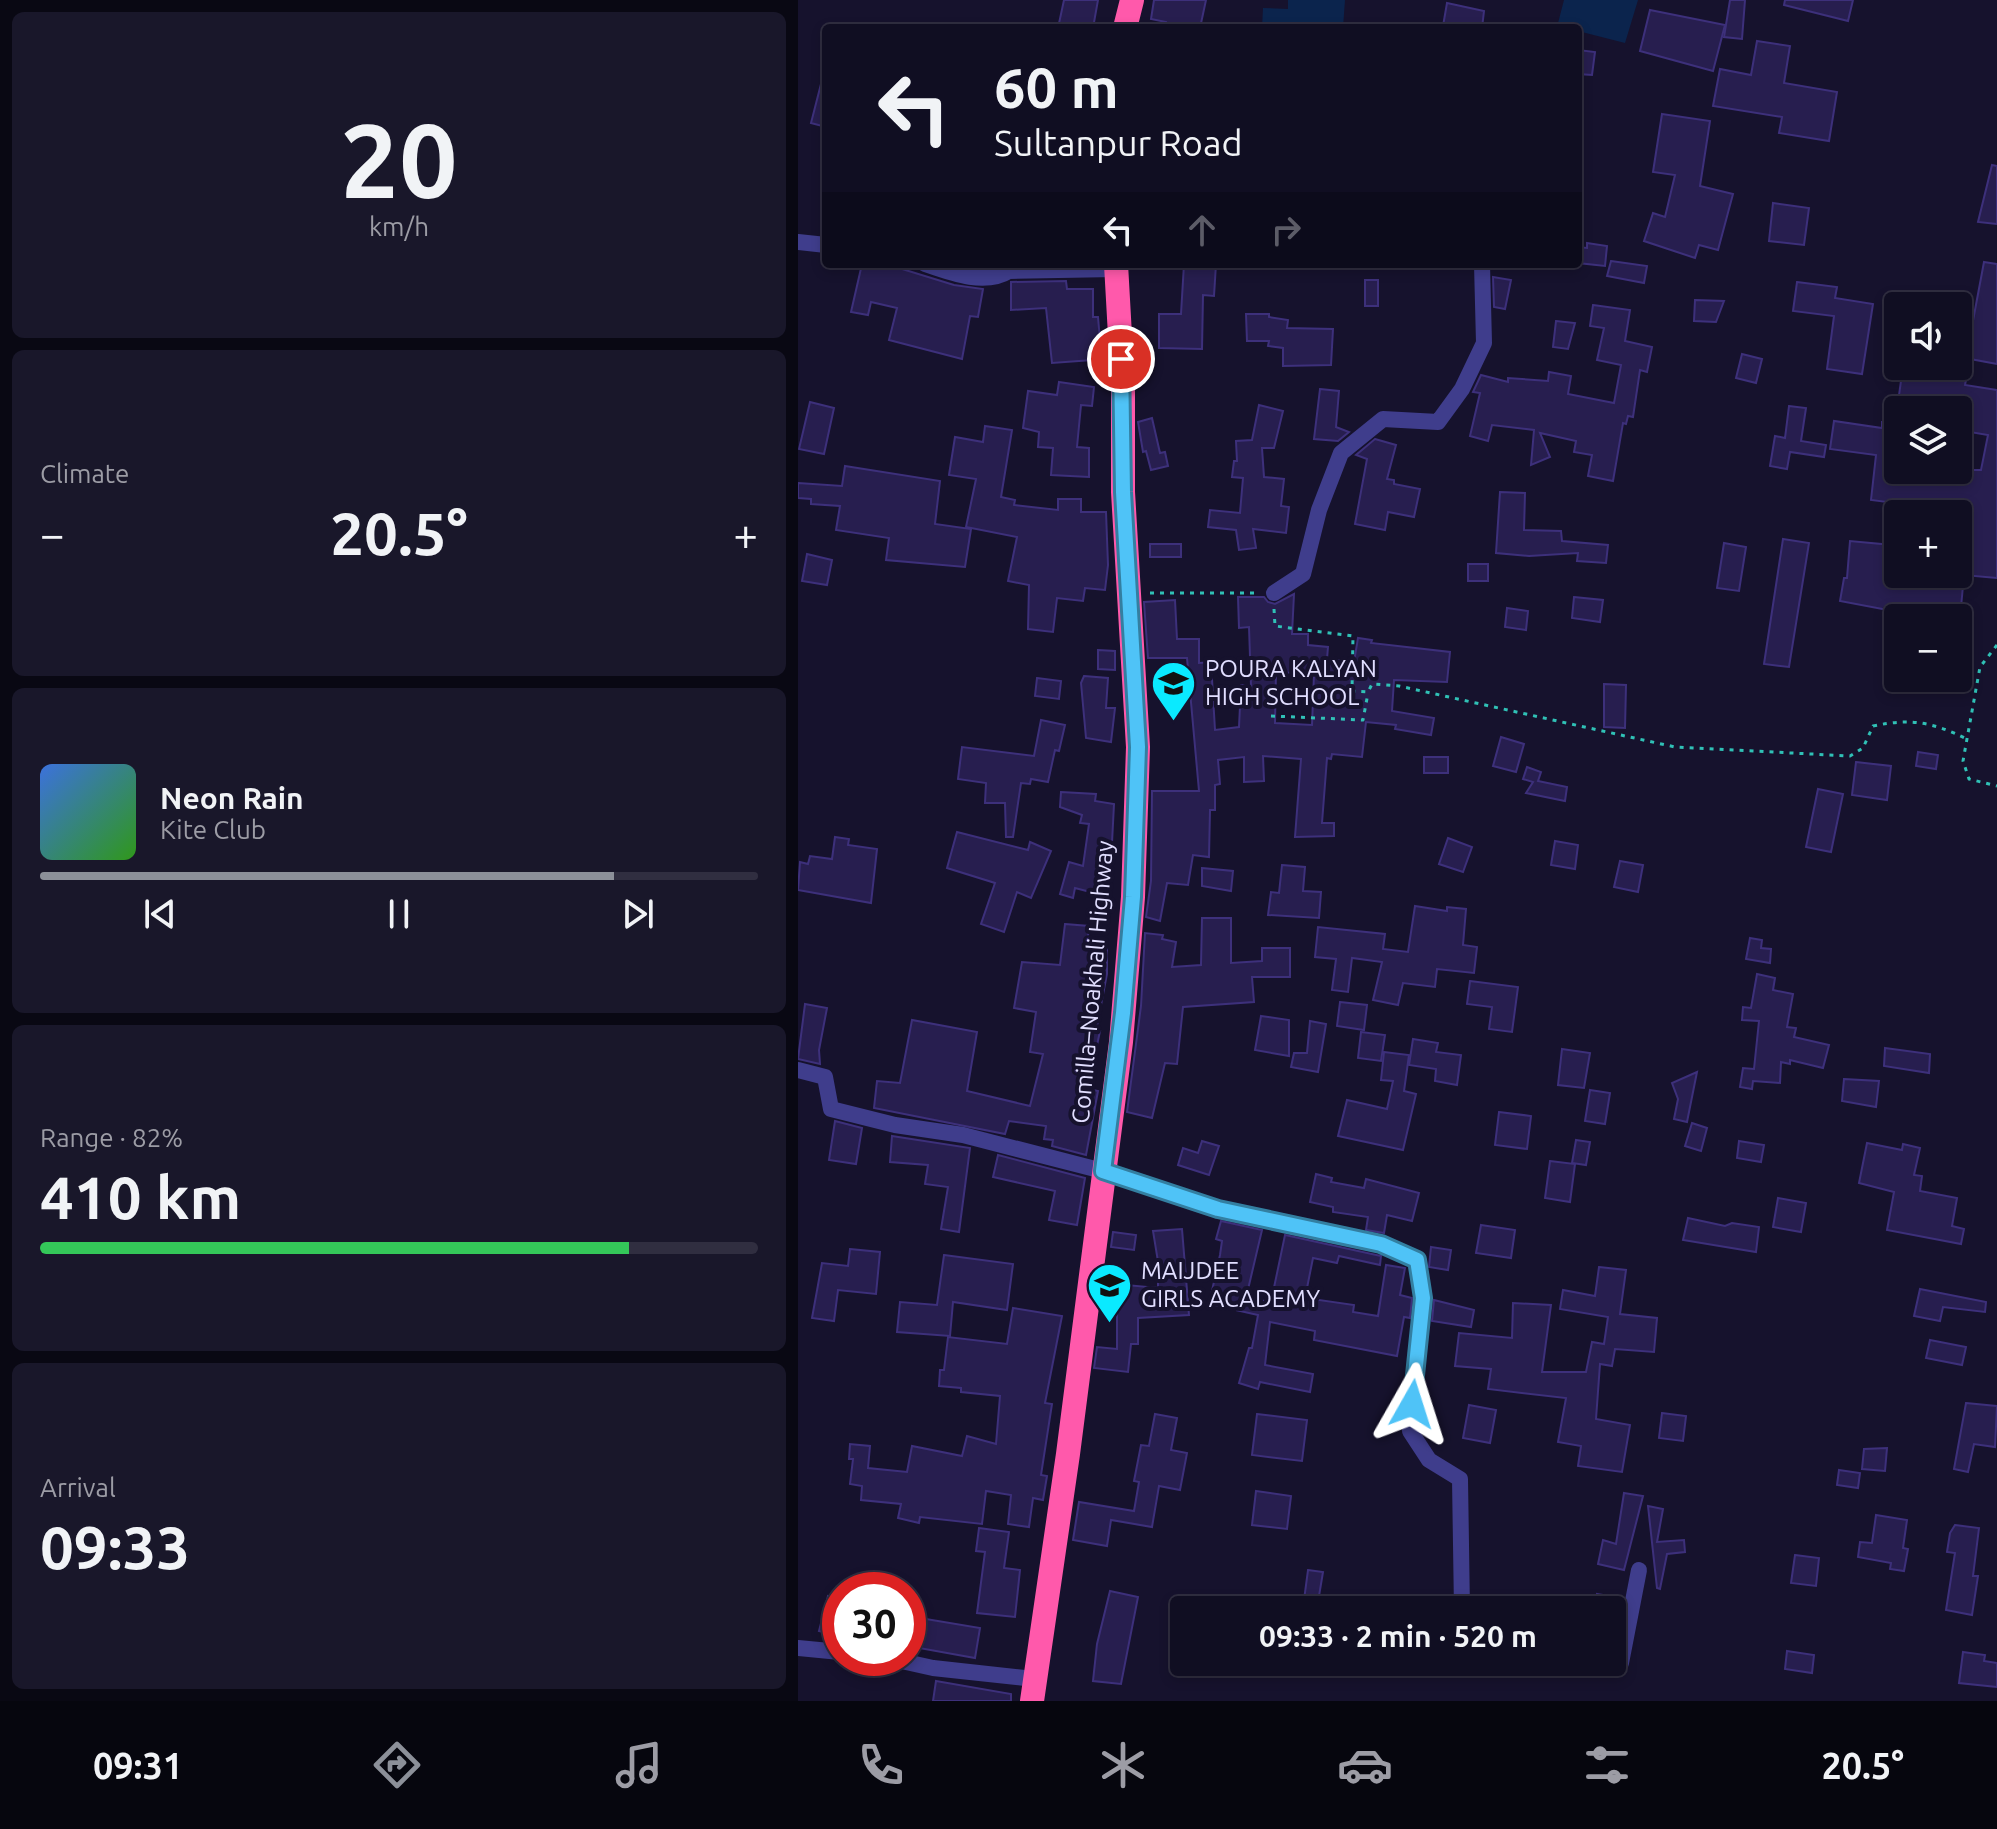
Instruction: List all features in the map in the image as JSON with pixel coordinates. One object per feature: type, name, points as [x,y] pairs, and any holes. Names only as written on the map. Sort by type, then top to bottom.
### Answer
[{"type":"highway","points":[[1126,24],[1132,0]]},
{"type":"highway","name":"Comilla–Noakhali Highway","points":[[1033,1690],[1068,1454],[1121,1042],[1133,897],[1138,747],[1123,492],[1123,389],[1116,268]]},
{"type":"street","points":[[798,242],[822,245]]},
{"type":"street","points":[[940,268],[969,276],[997,278],[1009,271],[1089,268]]},
{"type":"street","points":[[1274,593],[1303,574],[1319,510],[1341,453],[1383,419],[1438,422],[1462,389],[1484,343],[1482,268]]},
{"type":"street","points":[[798,1070],[825,1077],[831,1109],[895,1125],[963,1135],[1103,1171],[1218,1209],[1381,1244],[1417,1260],[1423,1298],[1410,1431],[1429,1460],[1460,1479],[1462,1596]]},
{"type":"street","points":[[1626,1637],[1639,1570]]},
{"type":"street","points":[[798,1648],[822,1650]]},
{"type":"street","points":[[926,1666],[1033,1690]]},
{"type":"path","points":[[1130,593],[1274,593],[1275,626],[1353,636],[1352,691],[1368,692]]},
{"type":"path","points":[[1997,645],[1980,667],[1963,761],[1969,779],[1997,786]]},
{"type":"path","points":[[1271,716],[1363,720],[1372,684],[1399,686],[1675,747],[1850,756],[1863,748],[1873,726],[1900,720],[1937,724],[1967,739]]},
{"type":"water","points":[[1288,0],[1345,0],[1343,24],[1262,24],[1263,8],[1288,9]]},
{"type":"water","points":[[1564,0],[1638,0],[1625,43],[1582,32],[1582,24],[1558,24]]},
{"type":"building","points":[[1064,0],[1098,0],[1094,24],[1059,24]]},
{"type":"building","points":[[1154,0],[1206,0],[1201,24],[1166,24],[1151,19]]},
{"type":"building","points":[[1730,0],[1745,0],[1742,39],[1724,37]]},
{"type":"building","points":[[1785,0],[1853,0],[1848,21],[1784,5]]},
{"type":"building","points":[[1447,3],[1484,11],[1482,24],[1443,24]]},
{"type":"building","points":[[1650,10],[1725,25],[1713,71],[1640,51]]},
{"type":"building","points":[[1757,41],[1790,46],[1784,83],[1837,92],[1829,141],[1779,133],[1782,117],[1713,106],[1720,69],[1751,75]]},
{"type":"building","points":[[1582,50],[1595,52],[1592,75],[1582,74]]},
{"type":"building","points":[[821,84],[822,84],[822,126],[811,123]]},
{"type":"building","points":[[1662,114],[1710,121],[1700,186],[1733,194],[1718,250],[1699,245],[1695,258],[1644,241],[1653,213],[1665,217],[1675,175],[1653,172]]},
{"type":"building","points":[[1992,165],[1997,166],[1997,224],[1978,222]]},
{"type":"building","points":[[1773,203],[1809,208],[1804,245],[1769,241]]},
{"type":"building","points":[[1587,243],[1607,246],[1605,266],[1582,263],[1582,247],[1587,248]]},
{"type":"building","points":[[1611,261],[1647,266],[1644,283],[1607,276]]},
{"type":"building","points":[[1984,262],[1997,264],[1997,364],[1972,359],[1972,326]]},
{"type":"building","points":[[861,268],[899,268],[954,285],[983,289],[978,317],[970,316],[962,359],[889,340],[897,308],[871,302],[868,315],[851,312]]},
{"type":"building","points":[[1184,268],[1216,268],[1214,296],[1203,295],[1202,349],[1159,348],[1159,314],[1181,314]]},
{"type":"building","points":[[1493,277],[1511,280],[1505,309],[1494,307]]},
{"type":"building","points":[[1365,280],[1378,280],[1378,306],[1365,306]]},
{"type":"building","points":[[1066,281],[1067,289],[1093,289],[1093,317],[1098,317],[1100,340],[1105,340],[1106,359],[1052,363],[1046,308],[1011,310],[1011,282]]},
{"type":"building","points":[[1797,282],[1837,287],[1835,298],[1873,304],[1862,374],[1827,369],[1834,316],[1793,311]]},
{"type":"building","points":[[1695,300],[1724,301],[1716,322],[1694,321]]},
{"type":"building","points":[[1593,305],[1630,310],[1625,341],[1652,347],[1647,372],[1640,370],[1633,417],[1628,416],[1626,424],[1623,423],[1613,481],[1588,476],[1592,455],[1574,452],[1576,441],[1540,433],[1550,457],[1531,465],[1534,430],[1492,425],[1488,441],[1470,436],[1480,393],[1473,392],[1481,375],[1508,382],[1508,378],[1548,381],[1549,372],[1571,376],[1568,394],[1614,403],[1621,365],[1597,360],[1604,328],[1590,326]]},
{"type":"building","points":[[1246,314],[1269,314],[1269,317],[1288,320],[1287,328],[1333,329],[1331,365],[1283,366],[1283,348],[1268,346],[1269,341],[1247,341]]},
{"type":"building","points":[[1556,321],[1575,323],[1568,349],[1553,347]]},
{"type":"building","points":[[1742,354],[1762,359],[1756,383],[1736,378]]},
{"type":"building","points":[[1901,380],[1966,380],[1965,385],[1997,390],[1997,578],[1972,576],[1972,500],[1871,500],[1876,455],[1830,449],[1834,421],[1882,428],[1884,422],[1884,484],[1972,484],[1972,470],[1981,470],[1988,435],[1972,432],[1972,396],[1899,396]]},
{"type":"building","points":[[1059,382],[1094,387],[1092,406],[1081,405],[1077,447],[1089,448],[1089,477],[1051,475],[1053,448],[1038,447],[1039,432],[1023,428],[1028,391],[1057,395]]},
{"type":"building","points":[[1320,389],[1339,391],[1336,427],[1349,432],[1338,441],[1314,439]]},
{"type":"building","points":[[810,402],[834,408],[824,454],[799,449]]},
{"type":"building","points":[[1259,405],[1283,411],[1274,448],[1262,448],[1264,477],[1284,479],[1281,506],[1289,507],[1286,533],[1253,529],[1256,548],[1239,550],[1236,530],[1208,527],[1210,510],[1240,513],[1243,478],[1232,477],[1234,461],[1237,461],[1236,441],[1252,440]]},
{"type":"building","points":[[1789,406],[1806,408],[1801,441],[1826,445],[1824,457],[1790,452],[1787,469],[1770,466],[1775,436],[1785,438]]},
{"type":"building","points":[[1152,418],[1160,453],[1165,452],[1168,466],[1151,470],[1146,451],[1143,452],[1138,422]]},
{"type":"building","points":[[985,426],[1012,430],[1001,497],[1015,500],[1014,505],[1058,510],[1058,499],[1081,499],[1081,512],[1106,512],[1108,565],[1105,590],[1085,588],[1083,601],[1057,598],[1053,632],[1028,629],[1029,585],[1008,581],[1017,537],[966,527],[976,479],[949,475],[955,437],[983,442]]},
{"type":"building","points":[[1375,439],[1396,445],[1387,479],[1394,480],[1394,484],[1420,489],[1414,517],[1388,512],[1385,530],[1355,524],[1367,459],[1356,455]]},
{"type":"building","points":[[845,466],[940,481],[935,524],[971,529],[965,567],[886,560],[889,538],[836,530],[840,506],[811,504],[811,499],[798,498],[798,483],[842,486]]},
{"type":"building","points":[[1500,492],[1525,493],[1524,530],[1561,531],[1562,541],[1608,545],[1606,563],[1577,561],[1578,553],[1529,556],[1496,553]]},
{"type":"building","points":[[1783,539],[1809,543],[1789,667],[1764,664]]},
{"type":"building","points":[[1850,541],[1884,544],[1884,588],[1963,588],[1961,604],[1884,604],[1884,609],[1840,601],[1844,578],[1847,578]]},
{"type":"building","points":[[1724,543],[1746,547],[1739,591],[1717,588]]},
{"type":"building","points":[[1150,544],[1181,544],[1181,557],[1150,557]]},
{"type":"building","points":[[807,554],[832,560],[827,585],[802,581]]},
{"type":"building","points":[[1468,564],[1488,564],[1488,581],[1468,581]]},
{"type":"building","points":[[1294,594],[1292,634],[1308,634],[1308,645],[1328,647],[1327,659],[1354,662],[1358,638],[1372,640],[1371,643],[1450,652],[1447,682],[1394,680],[1392,711],[1434,718],[1431,735],[1395,729],[1396,725],[1366,722],[1362,757],[1332,754],[1331,759],[1327,758],[1322,823],[1334,823],[1334,836],[1295,837],[1301,759],[1263,756],[1264,781],[1244,782],[1244,757],[1218,760],[1220,784],[1215,785],[1215,810],[1210,810],[1209,857],[1193,855],[1188,885],[1167,883],[1160,921],[1146,917],[1151,881],[1152,791],[1199,791],[1187,658],[1148,658],[1144,602],[1175,600],[1177,639],[1199,639],[1199,663],[1211,662],[1215,730],[1239,727],[1241,685],[1251,686],[1249,627],[1239,628],[1238,597],[1264,597],[1275,604]],"holes":[[[1276,672],[1314,674],[1312,725],[1275,723]]]},
{"type":"building","points":[[1574,597],[1603,600],[1600,622],[1572,618]]},
{"type":"building","points":[[1507,608],[1528,611],[1526,630],[1505,627]]},
{"type":"building","points":[[1098,650],[1115,651],[1115,670],[1098,669]]},
{"type":"building","points":[[1084,676],[1108,678],[1106,708],[1115,708],[1111,742],[1086,738],[1081,683]]},
{"type":"building","points":[[1037,678],[1061,681],[1059,699],[1035,696]]},
{"type":"building","points":[[1604,684],[1626,685],[1625,728],[1604,727]]},
{"type":"building","points":[[1041,720],[1065,725],[1059,751],[1055,750],[1048,782],[1031,779],[1030,784],[1021,783],[1013,837],[1006,837],[1005,803],[985,803],[986,783],[958,779],[962,747],[1034,756]]},
{"type":"building","points":[[1501,737],[1524,744],[1516,772],[1493,766]]},
{"type":"building","points":[[1918,752],[1938,755],[1936,769],[1916,766]]},
{"type":"building","points":[[1424,757],[1448,757],[1448,773],[1424,773]]},
{"type":"building","points":[[1856,762],[1891,766],[1887,800],[1852,795]]},
{"type":"building","points":[[1527,767],[1541,772],[1538,781],[1567,787],[1565,801],[1526,793],[1533,782],[1523,779]]},
{"type":"building","points":[[1818,789],[1843,794],[1831,852],[1806,847]]},
{"type":"building","points":[[1061,792],[1096,794],[1095,801],[1114,804],[1111,862],[1107,861],[1098,894],[1075,888],[1073,898],[1060,894],[1069,862],[1083,866],[1089,824],[1080,823],[1082,815],[1060,807]]},
{"type":"building","points":[[957,832],[1028,850],[1030,842],[1051,851],[1031,898],[1017,892],[1004,932],[981,924],[995,883],[947,868]]},
{"type":"building","points":[[835,837],[849,839],[848,845],[877,849],[871,903],[798,890],[800,862],[808,864],[810,856],[832,859]]},
{"type":"building","points":[[1448,838],[1472,847],[1463,872],[1439,864]]},
{"type":"building","points":[[1555,841],[1578,845],[1575,869],[1551,865]]},
{"type":"building","points":[[1620,861],[1643,865],[1638,892],[1614,887]]},
{"type":"building","points":[[1282,865],[1305,867],[1303,891],[1321,892],[1319,918],[1268,915],[1271,892],[1279,893]]},
{"type":"building","points":[[1202,868],[1233,871],[1231,891],[1202,886]]},
{"type":"building","points":[[1415,906],[1447,911],[1447,907],[1466,909],[1463,945],[1477,947],[1474,973],[1437,969],[1435,987],[1403,983],[1398,1005],[1373,1000],[1382,962],[1352,958],[1348,992],[1332,990],[1336,959],[1315,957],[1318,927],[1385,934],[1383,949],[1408,952]]},
{"type":"building","points":[[1202,918],[1231,918],[1231,963],[1262,961],[1262,948],[1290,948],[1290,977],[1252,977],[1254,1002],[1183,1007],[1177,1064],[1165,1063],[1152,1118],[1127,1112],[1141,1006],[1145,933],[1163,935],[1162,939],[1176,942],[1172,967],[1201,965]]},
{"type":"building","points":[[1065,924],[1089,926],[1087,946],[1107,948],[1107,974],[1096,1031],[1100,1031],[1088,1089],[1098,1091],[1086,1155],[1052,1146],[1053,1140],[1044,1139],[1046,1126],[1009,1121],[1005,1134],[874,1108],[877,1081],[900,1083],[912,1020],[977,1032],[967,1091],[1030,1106],[1043,1054],[1030,1052],[1036,1012],[1014,1008],[1022,962],[1060,965]]},
{"type":"building","points":[[1750,938],[1762,940],[1761,948],[1771,949],[1770,963],[1746,959]]},
{"type":"building","points":[[1757,974],[1775,978],[1773,990],[1793,994],[1787,1027],[1796,1028],[1794,1037],[1829,1045],[1823,1068],[1790,1060],[1790,1064],[1781,1062],[1780,1083],[1753,1081],[1752,1089],[1740,1087],[1743,1068],[1754,1069],[1759,1021],[1742,1020],[1743,1007],[1751,1008]]},
{"type":"building","points":[[1470,981],[1518,987],[1512,1032],[1489,1029],[1492,1007],[1467,1004]]},
{"type":"building","points":[[1340,1002],[1367,1005],[1364,1030],[1337,1026]]},
{"type":"building","points":[[805,1004],[827,1008],[819,1050],[820,1064],[798,1059]]},
{"type":"building","points":[[1261,1016],[1289,1020],[1289,1056],[1255,1050]]},
{"type":"building","points":[[1310,1021],[1326,1024],[1318,1072],[1291,1067],[1294,1053],[1307,1053]]},
{"type":"building","points":[[1361,1032],[1385,1035],[1381,1061],[1358,1058]]},
{"type":"building","points":[[1413,1039],[1438,1043],[1436,1052],[1461,1055],[1457,1085],[1435,1081],[1436,1069],[1409,1065]]},
{"type":"building","points":[[1885,1048],[1930,1054],[1929,1073],[1884,1066]]},
{"type":"building","points":[[1562,1049],[1590,1053],[1584,1088],[1558,1085]]},
{"type":"building","points":[[1384,1052],[1409,1055],[1404,1091],[1416,1094],[1403,1150],[1338,1136],[1347,1100],[1387,1109],[1393,1081],[1381,1080]]},
{"type":"building","points":[[1697,1072],[1687,1122],[1674,1119],[1678,1099],[1672,1083]]},
{"type":"building","points":[[1844,1079],[1879,1081],[1876,1107],[1842,1101]]},
{"type":"building","points":[[1590,1090],[1610,1093],[1605,1124],[1585,1121]]},
{"type":"building","points":[[1499,1112],[1531,1116],[1527,1149],[1495,1145]]},
{"type":"building","points":[[835,1121],[862,1128],[856,1164],[829,1160]]},
{"type":"building","points":[[1692,1123],[1707,1128],[1701,1151],[1685,1146]]},
{"type":"building","points":[[892,1136],[970,1148],[959,1232],[941,1229],[948,1187],[925,1184],[928,1165],[890,1162]]},
{"type":"building","points":[[1576,1140],[1590,1142],[1586,1165],[1572,1163]]},
{"type":"building","points":[[1202,1141],[1219,1146],[1209,1175],[1178,1165],[1183,1148],[1198,1153]]},
{"type":"building","points":[[1739,1141],[1764,1145],[1761,1162],[1737,1158]]},
{"type":"building","points":[[1867,1143],[1902,1150],[1903,1144],[1920,1148],[1914,1175],[1922,1176],[1920,1191],[1957,1198],[1952,1226],[1964,1229],[1961,1244],[1887,1230],[1894,1192],[1859,1183]]},
{"type":"building","points":[[998,1155],[1085,1178],[1077,1225],[1049,1220],[1055,1191],[993,1177]]},
{"type":"building","points":[[1550,1161],[1575,1164],[1570,1202],[1545,1198]]},
{"type":"building","points":[[1316,1174],[1332,1178],[1331,1182],[1364,1188],[1366,1179],[1419,1193],[1412,1221],[1387,1215],[1384,1233],[1366,1230],[1368,1217],[1333,1212],[1333,1207],[1310,1202]]},
{"type":"building","points":[[1778,1198],[1806,1203],[1801,1232],[1773,1227]]},
{"type":"building","points":[[1688,1218],[1725,1226],[1732,1223],[1759,1227],[1756,1252],[1683,1240]]},
{"type":"building","points":[[1221,1221],[1262,1230],[1246,1298],[1271,1302],[1285,1235],[1381,1256],[1380,1265],[1339,1256],[1337,1263],[1313,1258],[1305,1298],[1354,1305],[1353,1312],[1378,1316],[1386,1265],[1405,1268],[1400,1295],[1412,1298],[1410,1318],[1404,1317],[1397,1356],[1314,1340],[1315,1331],[1270,1322],[1265,1365],[1313,1374],[1310,1392],[1260,1382],[1258,1389],[1239,1383],[1249,1348],[1252,1348],[1258,1315],[1209,1304],[1220,1255],[1222,1241],[1216,1239]]},
{"type":"building","points":[[1481,1225],[1515,1230],[1511,1258],[1476,1253]]},
{"type":"building","points":[[1182,1229],[1189,1315],[1138,1318],[1138,1344],[1131,1344],[1128,1372],[1094,1368],[1097,1347],[1117,1349],[1117,1304],[1103,1303],[1105,1283],[1158,1288],[1158,1281],[1161,1280],[1153,1231]]},
{"type":"building","points":[[1113,1232],[1136,1235],[1134,1250],[1111,1247]]},
{"type":"building","points":[[1431,1247],[1451,1250],[1448,1270],[1429,1267]]},
{"type":"building","points":[[850,1249],[880,1252],[876,1294],[838,1290],[834,1321],[812,1318],[822,1263],[848,1266]]},
{"type":"building","points":[[944,1255],[1013,1264],[1007,1310],[953,1302],[950,1336],[897,1332],[900,1302],[937,1305]]},
{"type":"building","points":[[1599,1267],[1626,1270],[1620,1314],[1657,1318],[1654,1352],[1615,1349],[1612,1366],[1600,1364],[1596,1419],[1630,1425],[1622,1472],[1578,1466],[1581,1446],[1558,1442],[1566,1398],[1488,1389],[1491,1369],[1455,1366],[1459,1333],[1512,1338],[1513,1303],[1551,1305],[1542,1372],[1586,1372],[1592,1342],[1604,1344],[1608,1317],[1560,1309],[1563,1290],[1595,1296]]},
{"type":"building","points":[[1920,1289],[1986,1302],[1985,1312],[1943,1307],[1940,1321],[1914,1316]]},
{"type":"building","points":[[1434,1300],[1474,1310],[1471,1327],[1432,1321]]},
{"type":"building","points":[[1013,1308],[1062,1316],[1045,1403],[1052,1404],[1041,1475],[1047,1476],[1043,1500],[1033,1498],[1029,1527],[1008,1524],[1011,1495],[986,1491],[982,1524],[920,1517],[919,1523],[898,1518],[901,1504],[861,1500],[862,1486],[850,1484],[853,1459],[849,1459],[850,1444],[870,1446],[868,1468],[907,1472],[912,1446],[962,1456],[967,1436],[996,1444],[1000,1396],[939,1386],[940,1370],[944,1370],[948,1337],[1007,1344]]},
{"type":"building","points":[[1930,1340],[1966,1347],[1962,1365],[1926,1358]]},
{"type":"building","points":[[1966,1403],[1997,1406],[1995,1447],[1974,1444],[1968,1472],[1954,1469]]},
{"type":"building","points":[[1469,1405],[1496,1410],[1490,1443],[1463,1438]]},
{"type":"building","points":[[1662,1413],[1686,1416],[1683,1441],[1659,1438]]},
{"type":"building","points":[[1155,1414],[1177,1418],[1171,1450],[1187,1453],[1180,1490],[1159,1486],[1152,1527],[1111,1520],[1107,1546],[1073,1540],[1079,1502],[1134,1511],[1139,1482],[1134,1481],[1141,1445],[1149,1446]]},
{"type":"building","points":[[1257,1414],[1307,1420],[1302,1461],[1252,1455]]},
{"type":"building","points":[[1887,1448],[1885,1471],[1862,1469],[1864,1449]]},
{"type":"building","points":[[1839,1470],[1860,1473],[1858,1488],[1837,1485]]},
{"type":"building","points":[[1256,1491],[1291,1496],[1287,1529],[1252,1525]]},
{"type":"building","points":[[1624,1493],[1643,1496],[1624,1570],[1598,1564],[1603,1540],[1616,1544]]},
{"type":"building","points":[[1648,1506],[1663,1509],[1657,1542],[1684,1540],[1685,1552],[1667,1554],[1660,1589],[1657,1588]]},
{"type":"building","points":[[1876,1515],[1907,1520],[1903,1548],[1908,1549],[1904,1571],[1890,1569],[1891,1563],[1858,1557],[1860,1542],[1872,1543]]},
{"type":"building","points":[[1955,1525],[1979,1528],[1973,1576],[1978,1576],[1972,1615],[1946,1610],[1955,1553],[1947,1552],[1950,1533]]},
{"type":"building","points":[[979,1528],[1009,1532],[1004,1568],[1020,1570],[1015,1617],[977,1613],[985,1552],[976,1551]]},
{"type":"building","points":[[1795,1555],[1819,1558],[1816,1586],[1791,1583]]},
{"type":"building","points":[[1308,1570],[1323,1572],[1319,1596],[1305,1596]]},
{"type":"building","points":[[1110,1591],[1138,1597],[1121,1684],[1093,1681],[1097,1644]]},
{"type":"building","points":[[926,1619],[980,1628],[975,1658],[926,1649]]},
{"type":"building","points":[[1787,1651],[1814,1655],[1812,1673],[1785,1669]]},
{"type":"building","points":[[1963,1652],[1985,1655],[1984,1661],[1997,1663],[1997,1687],[1959,1683]]},
{"type":"building","points":[[936,1681],[1011,1694],[1011,1701],[933,1701]]},
{"type":"place","name":"POURA KALYAN HIGH SCHOOL","points":[[1174,722]]},
{"type":"place","name":"MAIJDEE GIRLS ACADEMY","points":[[1110,1324]]},
{"type":"route","points":[[1121,359],[1123,492],[1138,747],[1133,897],[1121,1042],[1103,1171],[1218,1209],[1381,1244],[1417,1260],[1423,1298],[1412,1404]]}]
